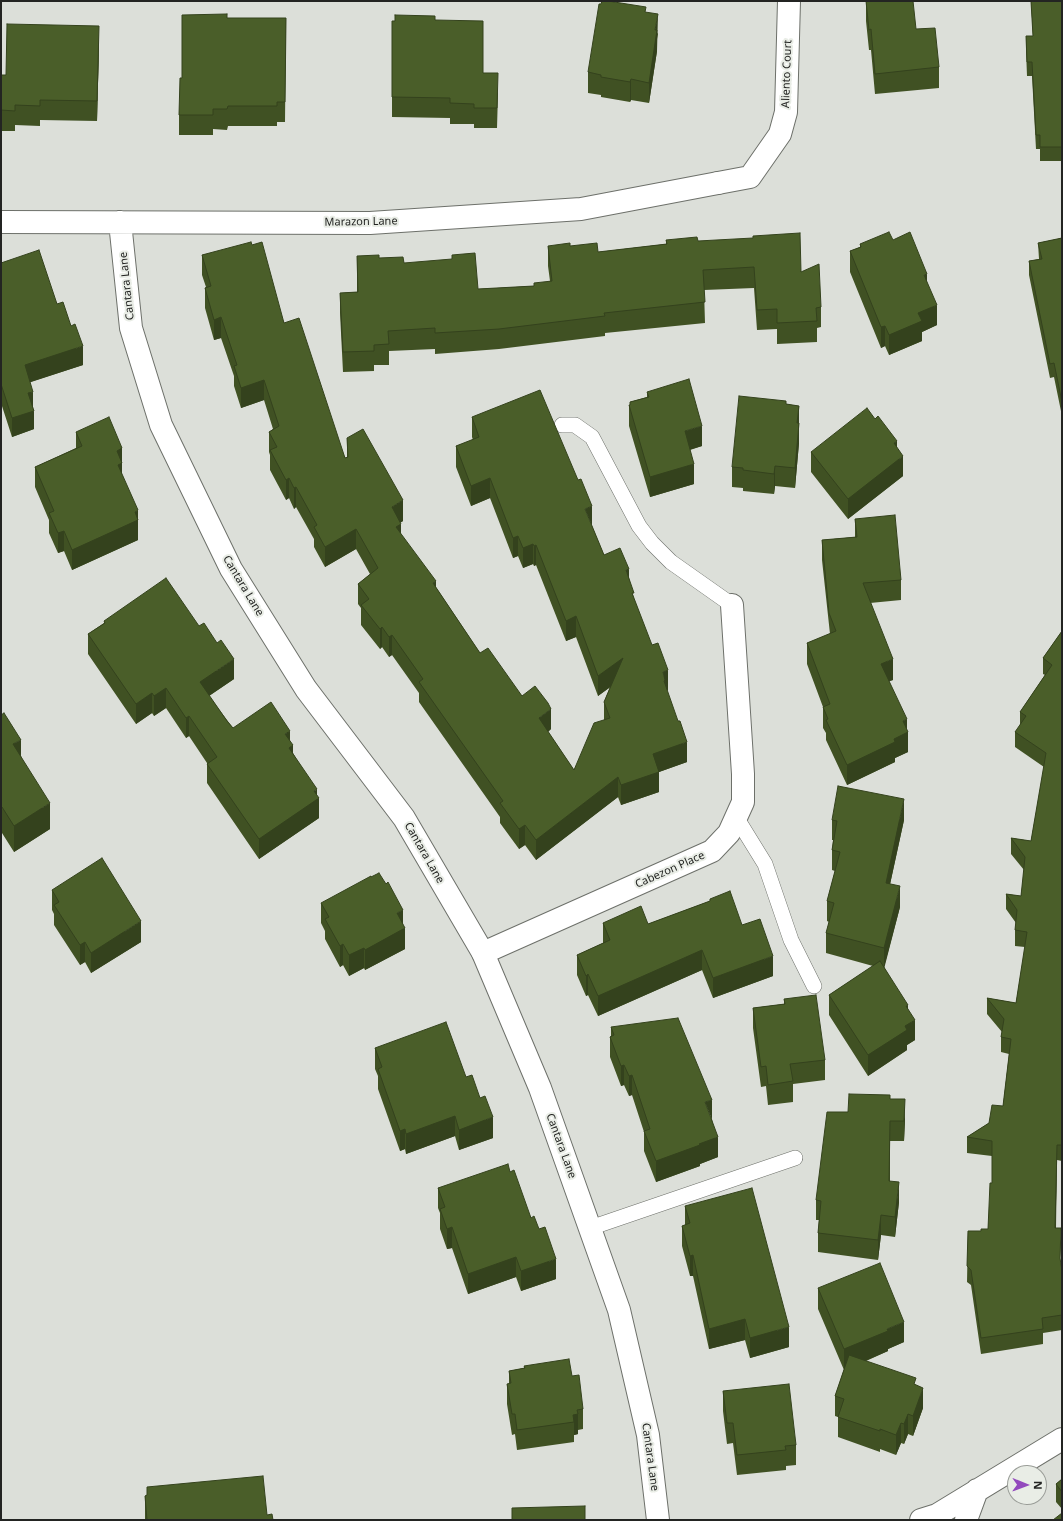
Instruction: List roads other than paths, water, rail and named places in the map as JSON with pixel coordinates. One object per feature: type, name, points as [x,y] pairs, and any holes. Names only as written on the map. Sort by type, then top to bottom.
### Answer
[{"type":"street","name":"Aliento Court","points":[[718,183],[750,177],[780,134],[786,112],[789,1]]},
{"type":"street","name":"Marazon Lane","points":[[1,222],[370,223],[581,209],[718,183]]},
{"type":"street","name":"Cantara Lane","points":[[120,222],[132,328],[161,425],[231,569],[306,689],[404,818],[483,953],[540,1088],[619,1310],[646,1428],[658,1520]]},
{"type":"street","name":"Cabezon Place","points":[[483,953],[712,851],[729,833],[743,802],[743,774],[732,605]]},
{"type":"street","points":[[921,1520],[937,1514],[1062,1439]]},
{"type":"street","points":[[966,1520],[977,1490]]},
{"type":"lane","points":[[562,425],[575,425],[592,437],[639,526],[652,543],[671,562],[732,605]]},
{"type":"lane","points":[[736,817],[765,864],[791,940],[814,986]]},
{"type":"lane","points":[[590,1228],[796,1158]]}]
